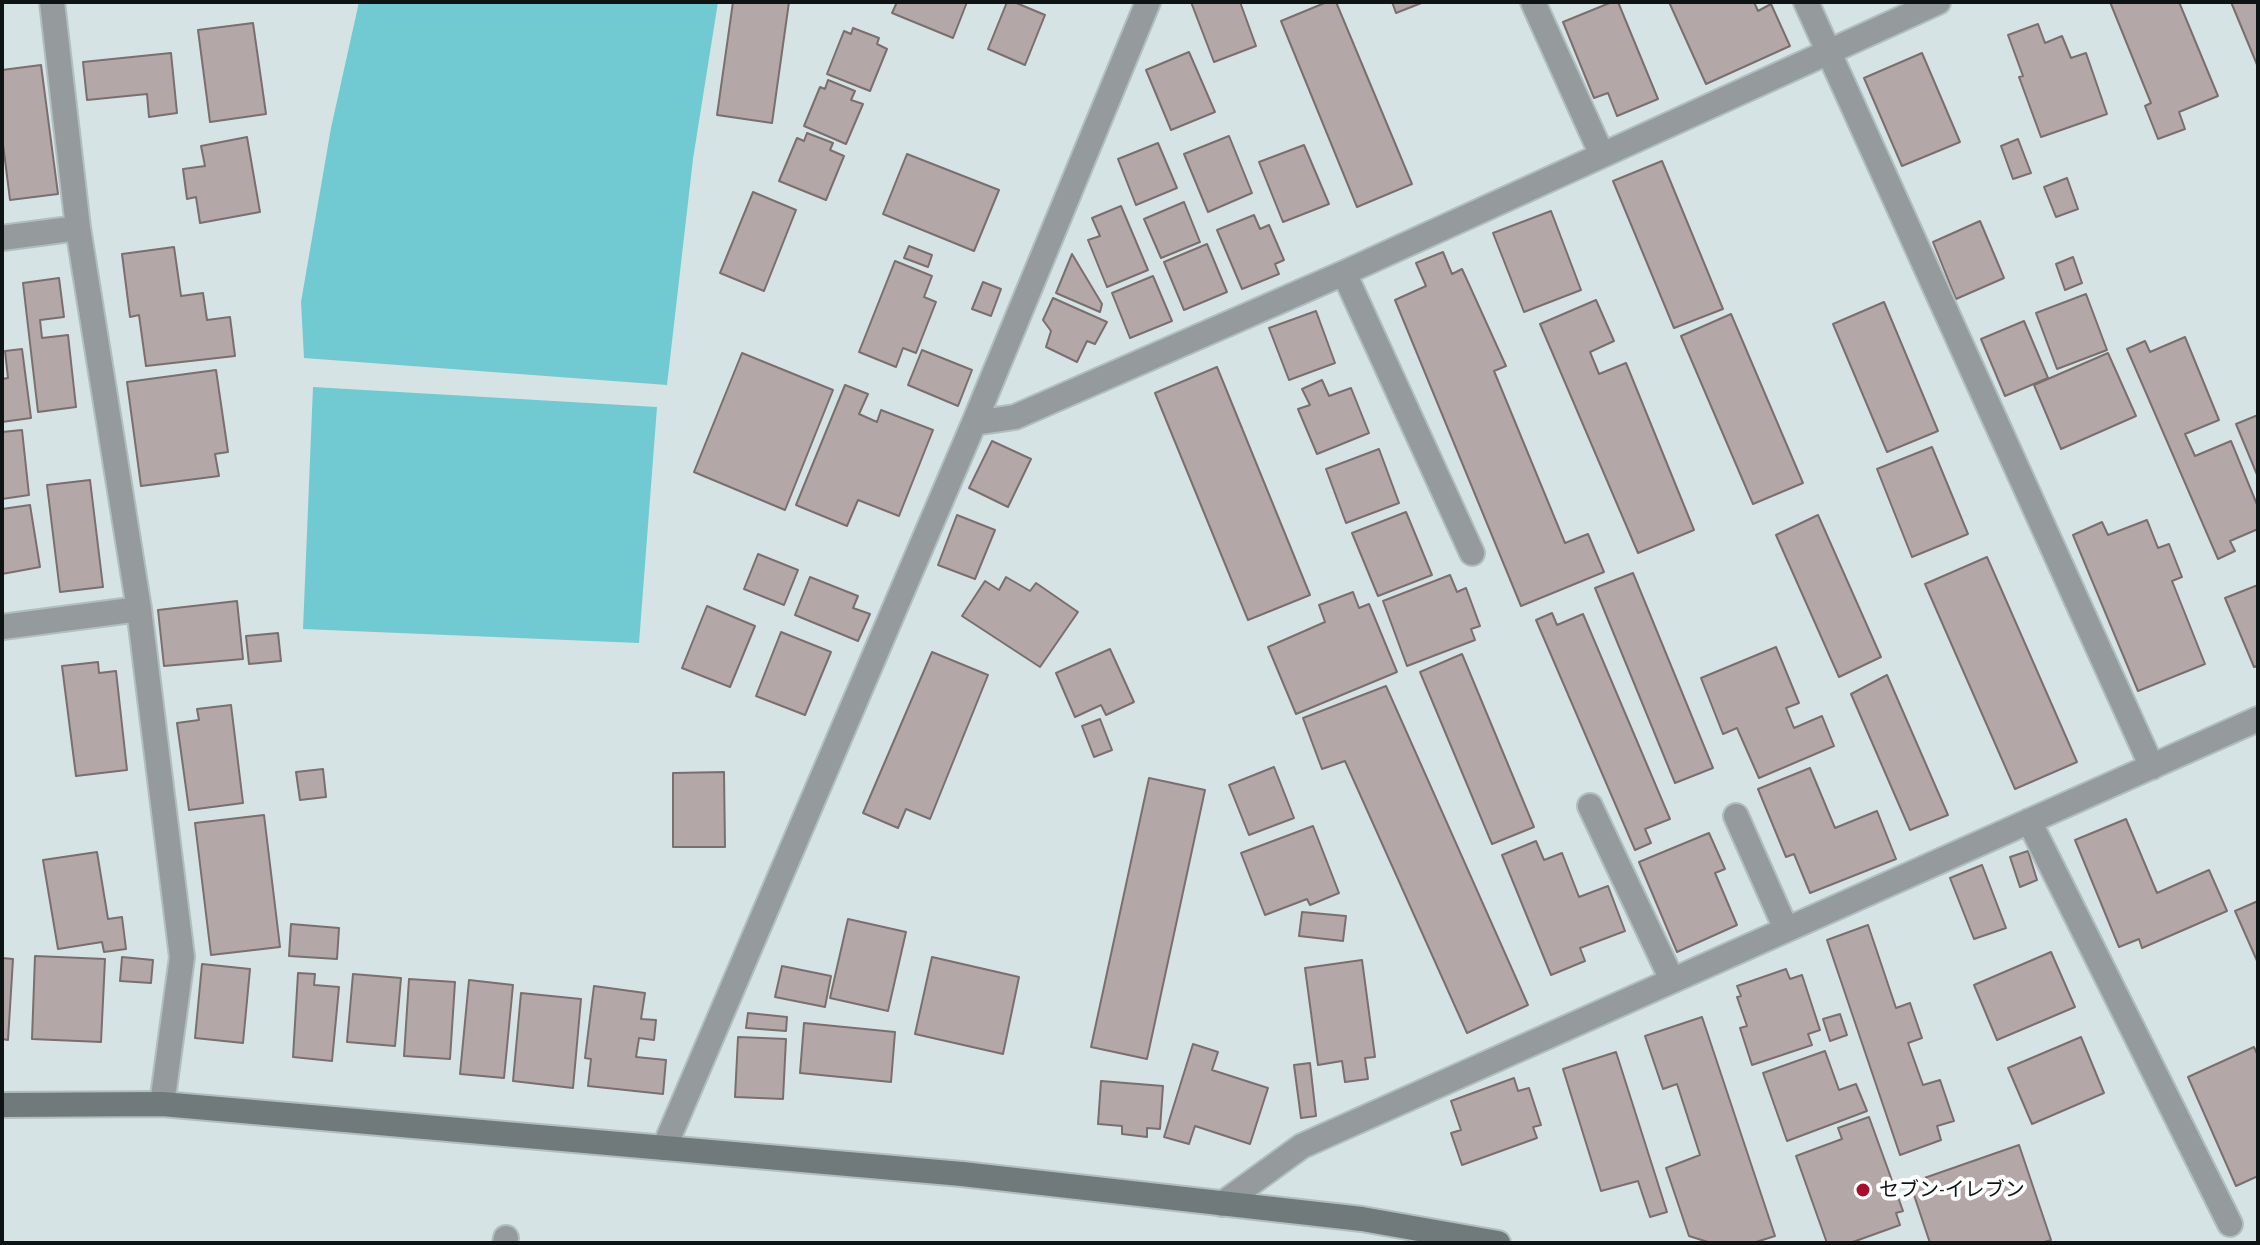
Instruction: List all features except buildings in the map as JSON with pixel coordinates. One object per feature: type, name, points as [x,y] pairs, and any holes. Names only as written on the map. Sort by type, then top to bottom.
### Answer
[{"type":"street","points":[[52,2],[78,228],[139,609],[182,957],[162,1104]]},
{"type":"street","points":[[664,1148],[974,423],[1148,2]]},
{"type":"street","points":[[1533,2],[1602,155]]},
{"type":"street","points":[[1806,2],[2152,767]]},
{"type":"street","points":[[974,423],[1015,417],[1344,273],[1938,2]]},
{"type":"street","points":[[2,238],[78,228]]},
{"type":"street","points":[[1344,273],[1472,553]]},
{"type":"street","points":[[2,627],[139,609]]},
{"type":"street","points":[[1222,1204],[1302,1146],[2258,719]]},
{"type":"street","points":[[1590,806],[1672,980]]},
{"type":"street","points":[[1736,816],[1786,929]]},
{"type":"street","points":[[2029,821],[2230,1224]]},
{"type":"street","points":[[2,1105],[162,1104],[962,1174],[1362,1219],[1498,1243]]},
{"type":"shaded area","points":[[359,2],[718,2],[693,159],[667,385],[304,358],[301,302],[331,128]]},
{"type":"shaded area","points":[[313,387],[657,407],[639,643],[303,629]]},
{"type":"place","name":"セブン-イレブン","points":[[1863,1190]]}]
